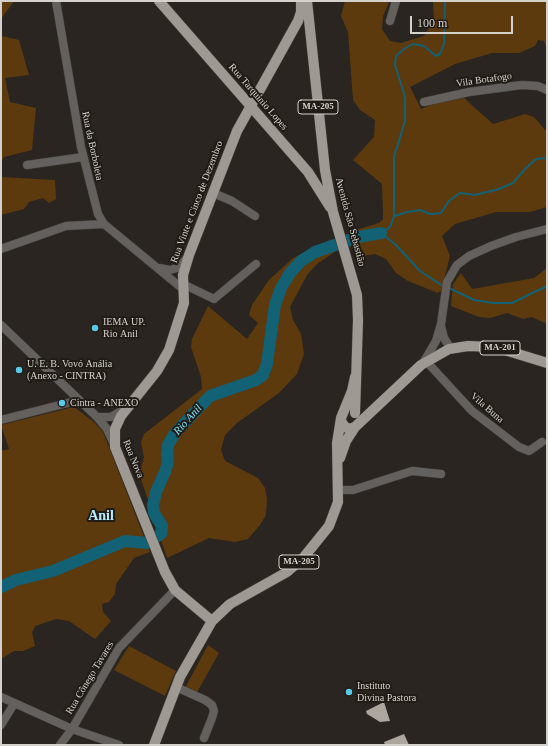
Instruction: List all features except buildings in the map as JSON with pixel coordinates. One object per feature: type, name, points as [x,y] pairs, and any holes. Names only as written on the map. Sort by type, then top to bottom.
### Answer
[{"type":"main road","name":"Rua Tarquinio Lopes","points":[[159,1],[308,172],[333,212]]},
{"type":"main road","name":"Rua Vinte e Cinco de Dezembro","points":[[116,447],[116,426],[127,407],[157,371],[169,350],[184,303],[183,275],[189,255],[234,138],[249,106],[300,17],[303,3]]},
{"type":"main road","name":"Avenida São Sebastião","points":[[303,3],[311,45],[325,170],[333,212],[355,284],[358,307],[355,377],[356,413]]},
{"type":"main road","points":[[289,38],[294,34],[300,34],[311,45]]},
{"type":"main road","points":[[308,172],[317,176],[322,174],[325,170]]},
{"type":"main road","name":"MA-201","points":[[356,426],[424,363],[451,349],[468,346],[495,347],[547,363]]},
{"type":"main road","name":"Avenida São Sebastião","points":[[341,418],[352,391],[355,377]]},
{"type":"main road","name":"MA-201","points":[[356,413],[369,410],[385,398]]},
{"type":"main road","points":[[356,413],[349,411],[341,418],[343,426],[347,428],[356,426]]},
{"type":"main road","name":"MA-205","points":[[338,469],[342,451],[356,426],[358,419],[356,413]]},
{"type":"main road","name":"MA-205","points":[[154,745],[176,687],[188,661],[212,621],[224,609],[278,578],[304,557],[329,526],[336,510],[338,490],[337,443],[341,418]]},
{"type":"main road","name":"Rua Nova","points":[[116,447],[159,558],[175,590],[212,621]]},
{"type":"street","name":"Rua da Borboleta","points":[[56,1],[83,157],[96,209],[104,224],[183,287],[214,299],[256,264]]},
{"type":"street","points":[[390,21],[396,1]]},
{"type":"street","name":"Vila Botafogo","points":[[424,102],[469,92],[522,85],[538,86],[547,90]]},
{"type":"street","points":[[27,165],[83,157]]},
{"type":"street","points":[[213,193],[232,201],[255,216]]},
{"type":"street","points":[[1,250],[66,226],[104,224]]},
{"type":"street","points":[[424,363],[434,346],[441,324],[447,282],[454,268],[469,256],[516,237],[547,229]]},
{"type":"street","points":[[158,267],[170,270],[177,268],[189,255]]},
{"type":"street","points":[[441,324],[444,338],[451,349]]},
{"type":"street","name":"Rua Nova","points":[[1,326],[97,416],[107,429],[116,447]]},
{"type":"street","name":"Vila Buna","points":[[424,363],[472,411],[518,448],[529,450],[542,442]]},
{"type":"street","points":[[1,420],[79,400]]},
{"type":"street","name":"Rua Vinte e Cinco de Dezembro","points":[[97,416],[111,417],[127,407]]},
{"type":"street","points":[[338,490],[353,490],[412,471],[441,474]]},
{"type":"street","name":"Rua Cônego Tavares","points":[[60,745],[72,729],[119,648],[175,590]]},
{"type":"street","points":[[176,687],[205,700],[212,705],[214,711],[204,738]]},
{"type":"street","points":[[1,697],[72,729],[119,745]]},
{"type":"street","points":[[1,725],[14,704]]},
{"type":"shaded area","points":[[1,1],[14,1],[1,19]]},
{"type":"shaded area","points":[[345,1],[389,2],[383,16],[382,29],[390,41],[401,43],[424,36],[434,20],[433,1],[547,1],[547,49],[544,41],[538,40],[535,46],[519,53],[492,53],[455,64],[410,87],[421,109],[436,103],[464,98],[493,124],[525,114],[534,117],[547,132],[547,207],[530,212],[496,212],[455,224],[442,236],[450,256],[441,291],[438,293],[408,281],[396,273],[386,259],[375,254],[357,257],[349,232],[379,223],[383,219],[383,213],[382,184],[353,160],[374,137],[375,120],[360,110],[353,100],[348,32],[341,16]]},
{"type":"shaded area","points":[[1,36],[19,40],[29,75],[5,78],[10,102],[36,108],[32,150],[4,157],[1,162]]},
{"type":"shaded area","points":[[1,177],[55,180],[56,199],[49,203],[43,198],[29,202],[24,209],[1,215]]},
{"type":"shaded area","points":[[332,239],[336,251],[317,264],[307,275],[290,307],[293,320],[301,334],[304,354],[297,374],[279,393],[237,423],[225,435],[221,450],[225,461],[258,478],[265,488],[267,499],[266,515],[248,539],[235,542],[209,538],[167,558],[139,473],[144,458],[141,442],[144,434],[202,389],[201,377],[191,347],[192,339],[208,306],[247,339],[258,323],[249,315],[252,305],[268,281],[293,258]]},
{"type":"shaded area","points":[[547,268],[547,324],[532,317],[523,319],[507,313],[490,318],[479,317],[451,306],[453,284],[461,273],[472,289],[534,278]]},
{"type":"shaded area","points":[[74,407],[94,422],[103,432],[150,552],[134,558],[116,584],[115,594],[109,602],[102,604],[103,612],[111,621],[95,639],[69,621],[56,619],[35,626],[32,632],[35,646],[23,651],[14,651],[1,659],[1,451],[9,449],[1,425]]},
{"type":"shaded area","points":[[208,645],[219,653],[196,694],[185,688]]},
{"type":"shaded area","points":[[129,646],[176,671],[165,696],[114,670]]},
{"type":"waterway","points":[[443,286],[420,271],[396,245],[381,233],[390,227],[394,216],[394,157],[405,121],[405,97],[395,65],[396,56],[413,44],[424,46],[436,56],[440,54],[444,44],[445,1]]},
{"type":"waterway","points":[[395,216],[420,210],[430,214],[441,213],[449,201],[460,193],[475,195],[499,189],[513,183],[536,159],[547,158]]},
{"type":"waterway","name":"Rio Anil","points":[[1,587],[16,580],[53,571],[125,541],[147,543],[161,534],[162,526],[154,513],[153,505],[156,492],[168,462],[168,445],[175,433],[210,396],[256,380],[263,375],[267,364],[275,305],[281,288],[290,273],[301,261],[315,252],[358,237],[381,233]]},
{"type":"waterway","points":[[449,288],[474,300],[493,303],[512,303],[547,286]]},
{"type":"place","name":"IEMA UP. Rio Anil","points":[[95,328]]},
{"type":"place","name":"U. E. B. Vovó Anália (Anexo - CINTRA)","points":[[19,370]]},
{"type":"place","name":"Cintra - ANEXO","points":[[62,403]]},
{"type":"place","name":"Instituto Divina Pastora","points":[[349,692]]},
{"type":"district","name":"Anil","points":[[101,516]]}]
